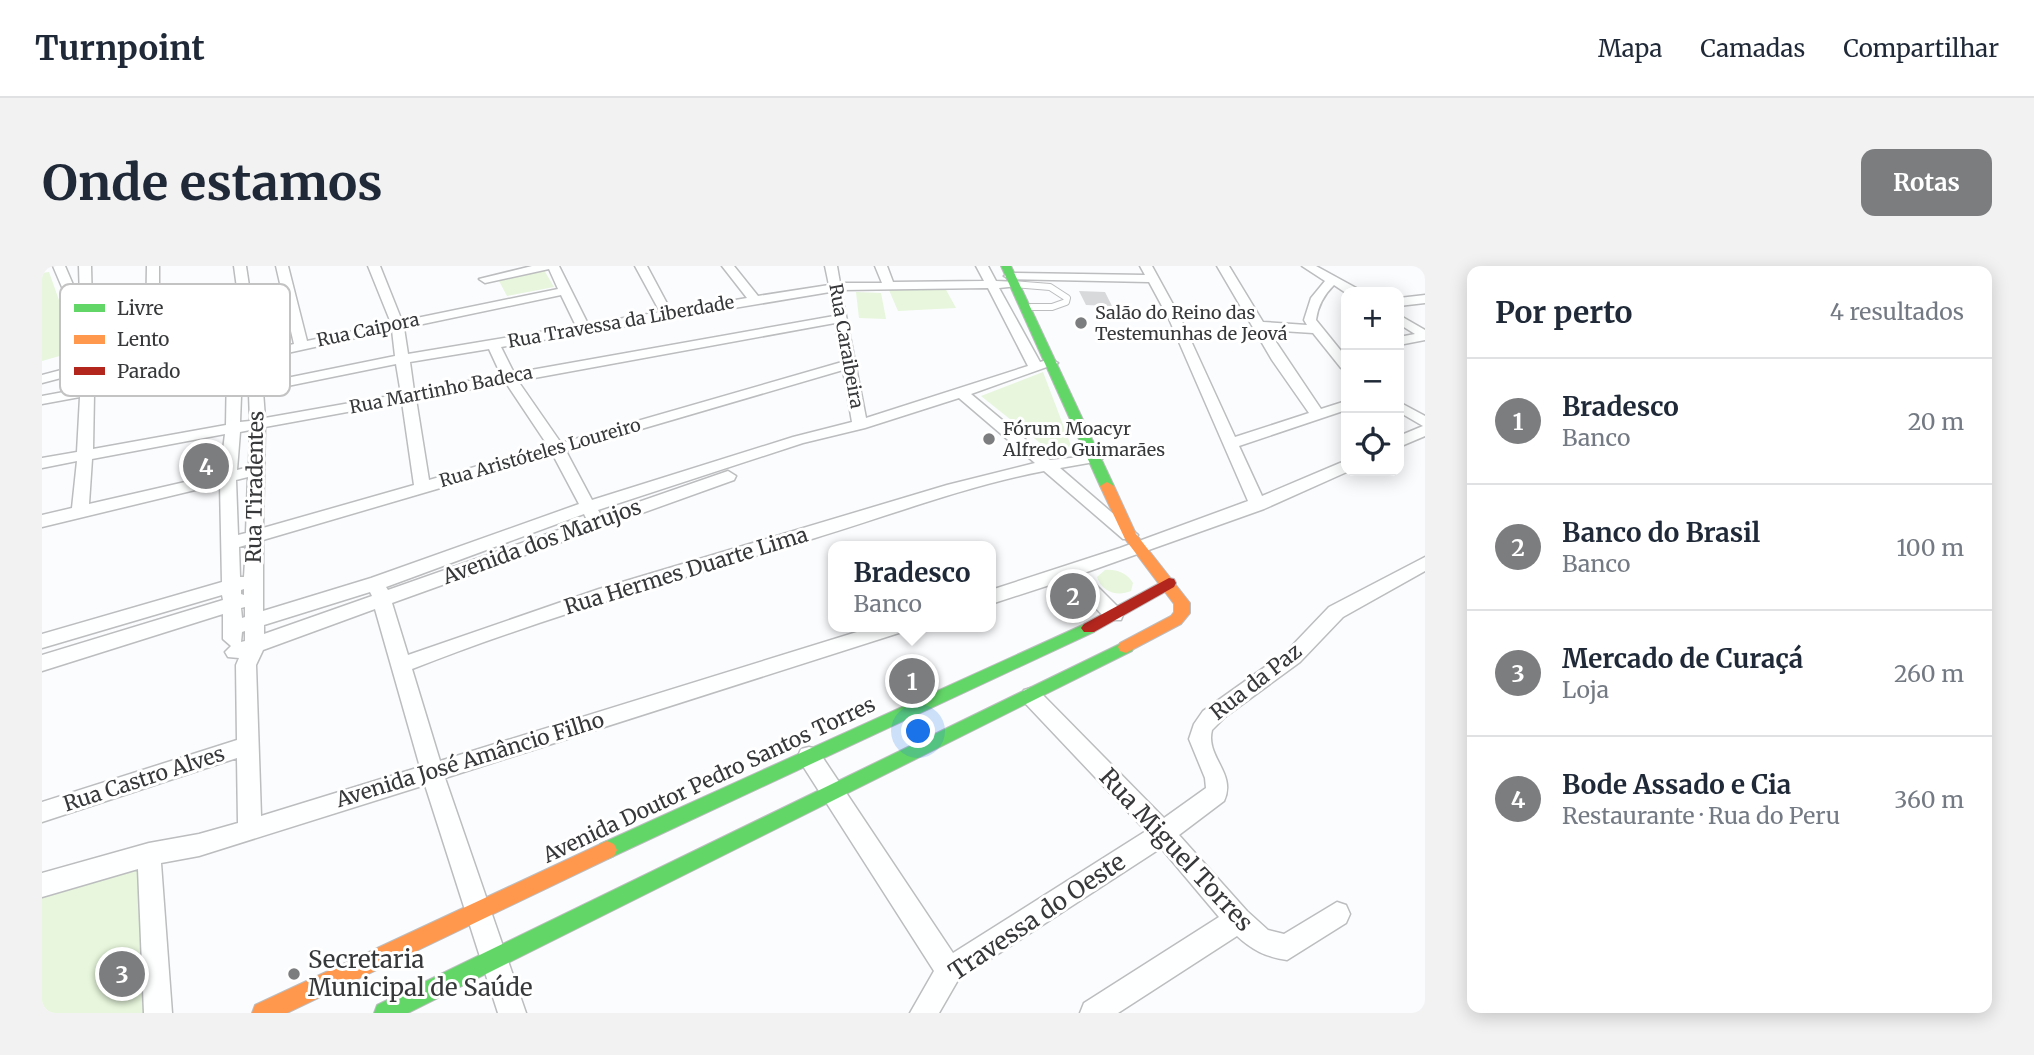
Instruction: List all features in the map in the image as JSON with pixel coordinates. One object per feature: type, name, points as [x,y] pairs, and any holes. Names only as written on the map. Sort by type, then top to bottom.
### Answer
[{"type":"main road","points":[[385,1013],[832,791],[1031,696],[1176,620],[1182,613],[1182,603],[1136,542],[1095,458],[1043,365],[1025,307],[1010,275]]},
{"type":"main road","name":"Avenida Doutor Pedro Santos Torres","points":[[263,1013],[478,909],[1114,615],[1169,583]]},
{"type":"street","points":[[59,266],[67,284]]},
{"type":"street","points":[[85,266],[86,284]]},
{"type":"street","points":[[153,266],[153,284]]},
{"type":"street","name":"Rua Tiradentes","points":[[240,266],[243,284]]},
{"type":"street","points":[[282,266],[286,284]]},
{"type":"street","points":[[374,266],[397,323],[422,488]]},
{"type":"street","points":[[478,266],[498,303]]},
{"type":"street","points":[[485,279],[551,266],[566,290],[584,329]]},
{"type":"street","points":[[641,266],[667,314]]},
{"type":"street","points":[[728,266],[754,299]]},
{"type":"street","name":"Rua Caraibeira","points":[[831,266],[849,364],[854,427]]},
{"type":"street","points":[[881,266],[889,286]]},
{"type":"street","points":[[982,266],[990,284],[1043,365]]},
{"type":"street","points":[[1146,266],[1175,319],[1258,505]]},
{"type":"street","points":[[1223,266],[1258,326],[1317,414]]},
{"type":"street","points":[[1308,266],[1344,287]]},
{"type":"street","name":"Rua Travessa da Liberdade","points":[[290,381],[402,359],[836,287],[990,284],[1010,275],[1152,279]]},
{"type":"street","points":[[1332,281],[1322,290],[1310,311],[1310,320],[1341,352]]},
{"type":"street","name":"Rua Caipora","points":[[290,348],[397,323],[566,290]]},
{"type":"street","points":[[290,299],[301,345]]},
{"type":"street","points":[[1404,301],[1425,299]]},
{"type":"street","name":"Rua Martinho Badeca","points":[[42,463],[841,318]]},
{"type":"street","points":[[1404,322],[1425,336]]},
{"type":"street","points":[[1258,326],[1316,329]]},
{"type":"street","points":[[1404,340],[1425,336]]},
{"type":"street","points":[[493,344],[509,377],[556,447],[592,514]]},
{"type":"street","name":"Rua Aristóteles Loureiro","points":[[231,543],[849,364]]},
{"type":"street","name":"Avenida dos Marujos","points":[[255,645],[379,592],[592,514],[808,448],[854,427],[1043,365]]},
{"type":"street","points":[[42,379],[60,375]]},
{"type":"street","points":[[962,393],[1136,542]]},
{"type":"street","points":[[42,400],[63,396]]},
{"type":"street","points":[[80,511],[87,455],[89,396]]},
{"type":"street","name":"Rua Tiradentes","points":[[233,396],[233,430],[228,476],[230,595],[232,628],[241,659],[250,830]]},
{"type":"street","name":"Rua Tiradentes","points":[[241,659],[255,645],[258,425],[256,396]]},
{"type":"street","points":[[1230,444],[1341,407]]},
{"type":"street","points":[[1404,409],[1425,422]]},
{"type":"street","name":"Rua Hermes Duarte Lima","points":[[402,665],[476,637],[627,588],[1045,464],[1095,458]]},
{"type":"street","points":[[996,595],[1071,571],[1136,542],[1258,505],[1341,468]]},
{"type":"street","points":[[42,521],[257,470]]},
{"type":"street","name":"Rua da Paz","points":[[1163,833],[1216,793],[1219,786],[1199,739],[1205,721],[1286,664],[1306,645],[1322,623],[1336,612],[1425,563]]},
{"type":"street","points":[[1071,571],[1114,615]]},
{"type":"street","points":[[42,641],[254,589]]},
{"type":"street","points":[[379,592],[432,771],[512,1013]]},
{"type":"street","name":"Avenida dos Marujos","points":[[232,628],[379,592]]},
{"type":"street","points":[[42,663],[230,595]]},
{"type":"street","name":"Avenida José Amâncio Filho","points":[[42,885],[149,854],[199,845],[250,830],[879,632]]},
{"type":"street","name":"Rua Miguel Torres","points":[[1031,696],[1163,833],[1238,920],[1259,939],[1271,945],[1287,947],[1337,914]]},
{"type":"street","name":"Rua Castro Alves","points":[[42,812],[246,746]]},
{"type":"street","points":[[809,756],[949,971]]},
{"type":"street","name":"Travessa do Oeste","points":[[924,1013],[949,971],[1163,833]]},
{"type":"street","points":[[149,854],[158,1013]]},
{"type":"street","points":[[1094,1013],[1238,920]]},
{"type":"lane","points":[[1010,275],[1050,288],[1067,298],[1066,302],[1052,307],[1025,307]]},
{"type":"green space","points":[[544,270],[554,287],[507,296],[498,279]]},
{"type":"green space","points":[[49,272],[60,303],[60,356],[42,361],[42,273]]},
{"type":"green space","points":[[945,288],[956,308],[898,311],[889,290]]},
{"type":"green space","points":[[856,292],[881,293],[886,319],[859,318]]},
{"type":"green space","points":[[1043,372],[1073,451],[1054,454],[981,396]]},
{"type":"green space","points":[[1105,570],[1117,571],[1128,577],[1133,583],[1131,591],[1120,593],[1106,590],[1097,577]]},
{"type":"green space","points":[[140,868],[145,1013],[42,1013],[42,898]]},
{"type":"building","points":[[1079,291],[1105,292],[1112,306],[1086,305]]},
{"type":"building","points":[[223,449],[221,468],[191,474],[194,454]]},
{"type":"traffic: fast","points":[[1006,266],[1107,486]]},
{"type":"traffic: fast","points":[[607,850],[1089,628]]},
{"type":"traffic: fast","points":[[385,1013],[1126,647]]},
{"type":"traffic: slow","points":[[1107,486],[1130,536],[1182,603],[1182,613],[1176,620],[1126,647]]},
{"type":"traffic: slow","points":[[263,1013],[607,850]]},
{"type":"traffic: jam","points":[[1089,628],[1169,583]]},
{"type":"place","name":"Salão do Reino das Testemunhas de Jeová","points":[[1081,323]]},
{"type":"place","name":"Fórum Moacyr Alfredo Guimarães","points":[[989,439]]},
{"type":"place","name":"Bode Assado e Cia","points":[[206,466]]},
{"type":"place","name":"Banco do Brasil","points":[[1073,596]]},
{"type":"place","name":"Bradesco","points":[[912,681]]},
{"type":"place","name":"Mercado de Curaçá","points":[[122,974]]},
{"type":"place","name":"Secretaria Municipal de Saúde","points":[[294,974]]}]
